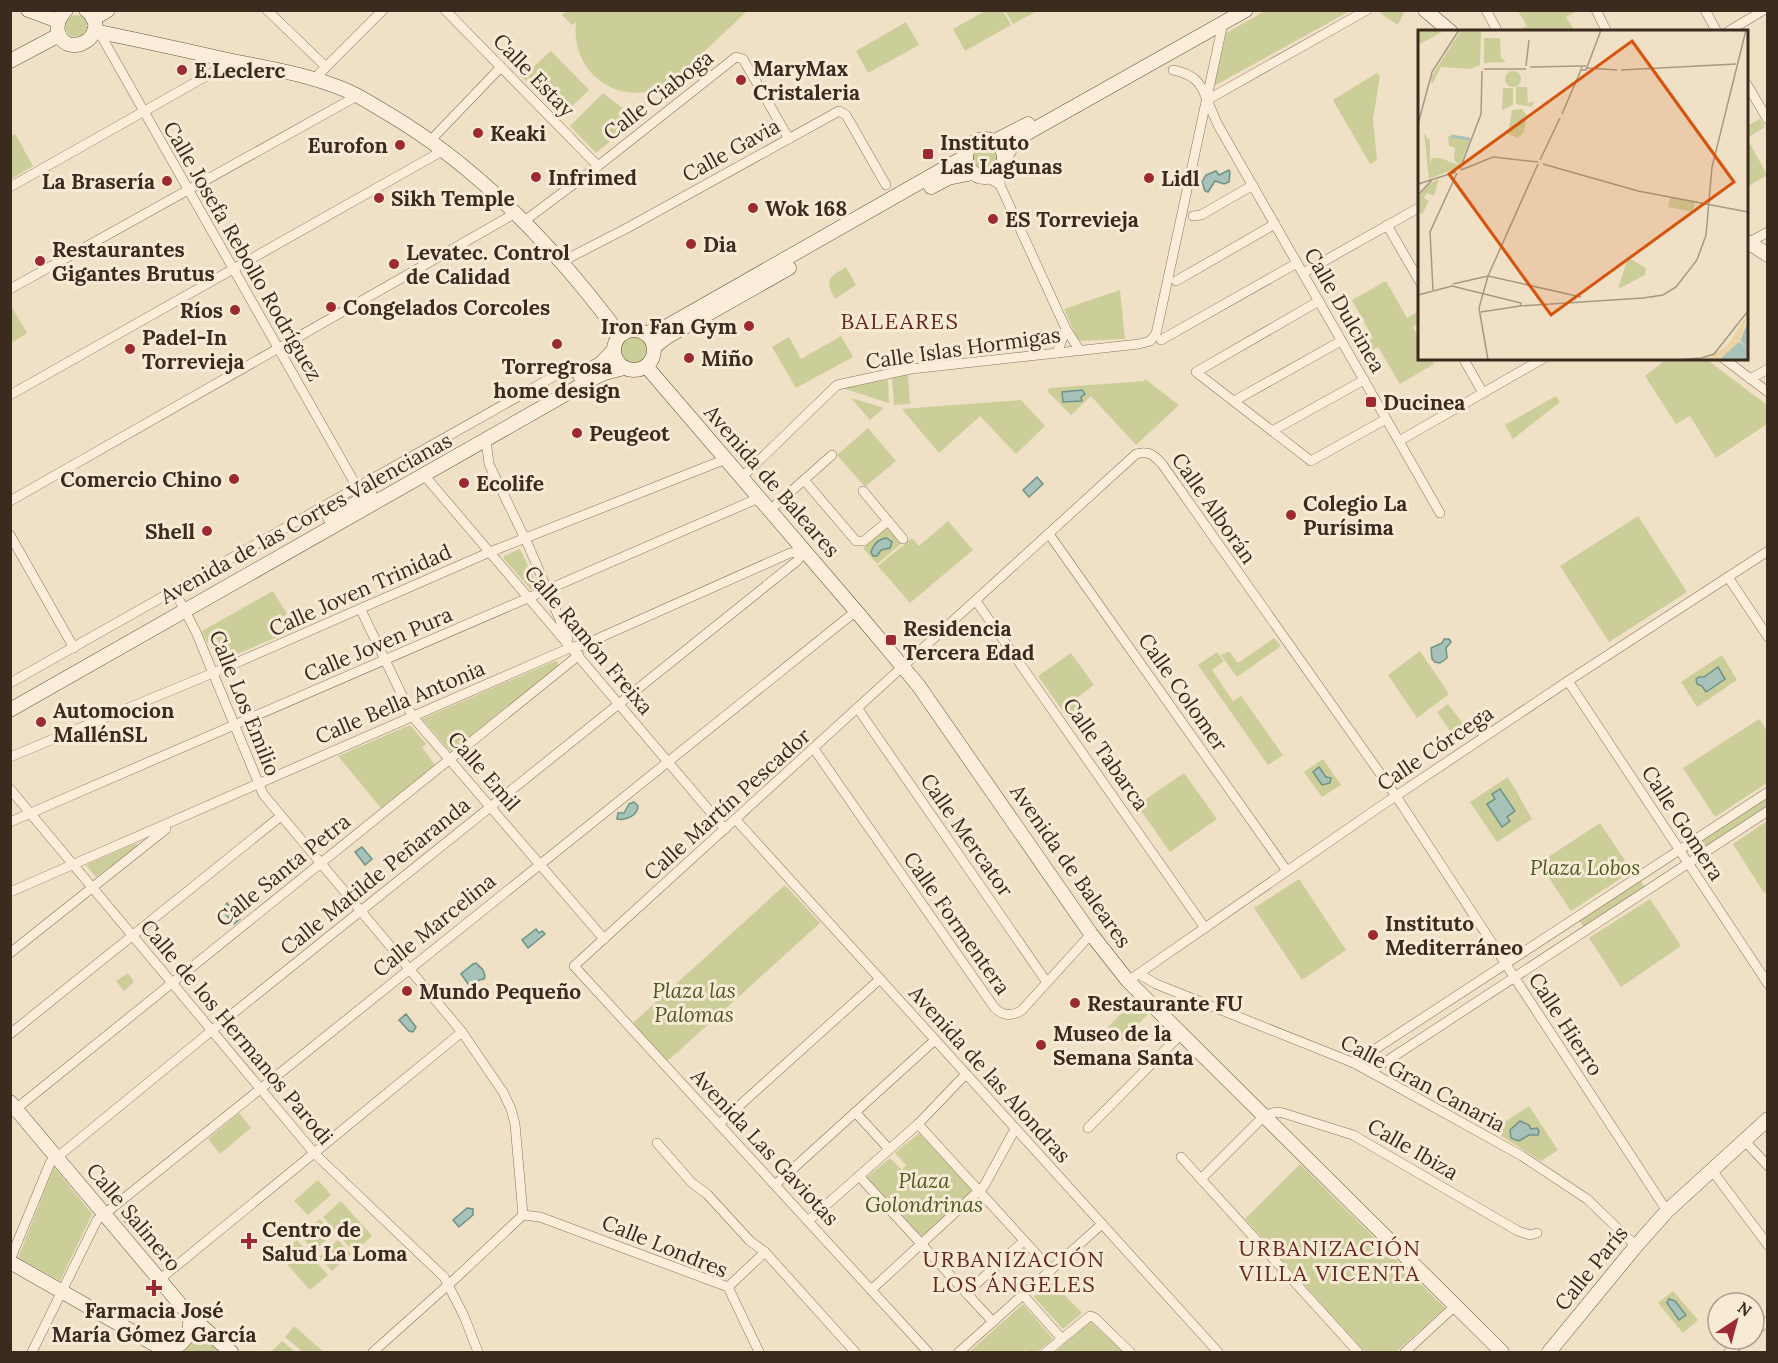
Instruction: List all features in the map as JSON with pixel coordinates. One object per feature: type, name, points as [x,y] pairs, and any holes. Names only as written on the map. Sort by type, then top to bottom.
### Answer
[{"type":"main road","points":[[27,10],[61,22]]},
{"type":"main road","points":[[61,22],[69,44],[81,45],[87,42],[93,23],[108,10]]},
{"type":"main road","points":[[995,141],[1226,17],[1246,10]]},
{"type":"main road","points":[[1425,10],[1449,30]]},
{"type":"main road","points":[[654,347],[940,182],[955,176],[973,173],[994,174],[1013,144],[1024,135],[1226,17]]},
{"type":"main road","points":[[10,61],[61,22]]},
{"type":"main road","points":[[93,23],[232,61],[314,79],[357,96],[444,150],[518,218],[561,262],[620,335]]},
{"type":"main road","points":[[973,173],[966,162],[966,156],[976,140],[989,138],[995,141],[1002,147],[1005,156]]},
{"type":"main road","points":[[646,333],[662,329],[966,156]]},
{"type":"main road","points":[[1748,243],[1767,255]]},
{"type":"main road","points":[[635,329],[646,333],[653,342],[652,360],[646,366],[636,370],[624,368],[617,362],[614,344],[620,335],[635,329]]},
{"type":"main road","name":"Avenida de las Cortes Valencianas","points":[[10,710],[586,373],[600,364],[614,350]]},
{"type":"main road","name":"Avenida de Baleares","points":[[646,366],[903,668],[1091,933],[1134,977],[1181,1034],[1502,1353]]},
{"type":"main road","name":"Avenida de las Cortes Valencianas","points":[[10,699],[424,475],[594,378],[624,368]]},
{"type":"main road","name":"Calle Salinero","points":[[12,1108],[190,1316],[231,1353]]},
{"type":"main road","name":"Calle París","points":[[1549,1353],[1667,1211],[1767,1119]]},
{"type":"main road","points":[[10,1261],[167,1352],[179,1346],[188,1336],[190,1316]]},
{"type":"street","points":[[267,10],[326,67]]},
{"type":"street","points":[[314,79],[383,10]]},
{"type":"street","name":"Calle Estay","points":[[445,10],[598,166]]},
{"type":"street","points":[[1207,100],[1367,10]]},
{"type":"street","points":[[1486,10],[1497,30]]},
{"type":"street","points":[[1596,10],[1607,30]]},
{"type":"street","points":[[1705,10],[1716,30]]},
{"type":"street","points":[[1730,30],[1764,10]]},
{"type":"street","name":"Calle Islas Hormigas","points":[[742,477],[837,385],[911,369],[1150,341],[1156,334],[1226,17]]},
{"type":"street","name":"Calle Josefa Rebollo Rodríguez","points":[[93,23],[357,487]]},
{"type":"street","name":"Calle Ciaboga","points":[[10,501],[278,349],[518,218],[598,166],[738,56],[743,59],[789,139]]},
{"type":"street","points":[[10,187],[232,61]]},
{"type":"street","points":[[431,140],[501,67]]},
{"type":"street","name":"Calle Dulcinea","points":[[1173,70],[1187,73],[1204,90],[1218,125],[1440,513]]},
{"type":"street","points":[[1748,87],[1767,120]]},
{"type":"street","points":[[10,289],[357,96]]},
{"type":"street","name":"Calle Gavia","points":[[561,262],[838,112],[844,112],[886,185]]},
{"type":"street","points":[[10,395],[444,150]]},
{"type":"street","points":[[994,174],[1066,328],[1080,351]]},
{"type":"street","points":[[1193,216],[1201,215],[1252,185]]},
{"type":"street","points":[[1303,273],[1418,208]]},
{"type":"street","points":[[1176,281],[1275,224]]},
{"type":"street","points":[[1387,225],[1418,280]]},
{"type":"street","points":[[1748,242],[1767,232]]},
{"type":"street","points":[[1161,340],[1297,263]]},
{"type":"street","points":[[1319,302],[1196,372],[1311,461],[1386,419]]},
{"type":"street","points":[[1057,353],[1066,328]]},
{"type":"street","points":[[1234,401],[1341,341]]},
{"type":"street","points":[[1467,360],[1483,393]]},
{"type":"street","points":[[1399,441],[1541,360]]},
{"type":"street","points":[[1726,360],[1767,392]]},
{"type":"street","points":[[1750,379],[1767,369]]},
{"type":"street","name":"Avenida de las Cortes Valencianas","points":[[10,683],[558,374],[586,373]]},
{"type":"street","points":[[1272,431],[1364,380]]},
{"type":"street","points":[[486,440],[489,464],[525,538],[572,647]]},
{"type":"street","name":"Calle Alborán","points":[[903,668],[1136,454],[1147,452],[1162,464],[1396,796]]},
{"type":"street","points":[[770,510],[832,455]]},
{"type":"street","name":"Calle Joven Trinidad","points":[[10,757],[213,674],[490,552],[726,459]]},
{"type":"street","name":"Calle Ramón Freixa","points":[[424,475],[579,655],[725,830]]},
{"type":"street","points":[[804,480],[858,542],[864,541],[888,521]]},
{"type":"street","points":[[863,491],[903,539]]},
{"type":"street","name":"Calle Joven Pura","points":[[10,822],[759,498]]},
{"type":"street","name":"Calle Colomer","points":[[1049,534],[1287,871]]},
{"type":"street","points":[[10,535],[74,648]]},
{"type":"street","name":"Calle Bella Antonia","points":[[10,892],[572,647],[581,646],[790,553],[805,551]]},
{"type":"street","name":"Calle Matilde Peñaranda","points":[[10,1261],[50,1163],[56,1157],[796,561],[805,551]]},
{"type":"street","name":"Calle Córcega","points":[[1134,977],[1396,796],[1767,551]]},
{"type":"street","points":[[1728,577],[1767,637]]},
{"type":"street","name":"Calle Los Emilio","points":[[174,590],[213,674],[263,794],[462,1032],[503,1092],[511,1109],[514,1124],[523,1215]]},
{"type":"street","name":"Calle Tabarca","points":[[976,601],[1205,928]]},
{"type":"street","name":"Calle Emil","points":[[361,610],[412,716],[604,939]]},
{"type":"street","name":"Calle Marcelina","points":[[32,1353],[96,1220],[856,611]]},
{"type":"street","name":"Calle Santa Petra","points":[[12,1108],[579,655]]},
{"type":"street","name":"Calle Martín Pescador","points":[[574,966],[903,668]]},
{"type":"street","name":"Calle Gomera","points":[[1568,681],[1767,984]]},
{"type":"street","name":"Calle Mercator","points":[[858,709],[1047,981]]},
{"type":"street","name":"Calle Formentera","points":[[814,749],[997,1011],[1005,1015],[1018,1013],[1091,933]]},
{"type":"street","name":"Calle de los Hermanos Parodi","points":[[10,789],[315,1154],[442,1274],[449,1285],[478,1353]]},
{"type":"street","points":[[1354,1063],[1767,792]]},
{"type":"street","name":"Calle Hierro","points":[[1396,796],[1667,1211]]},
{"type":"street","points":[[1370,1071],[1767,811]]},
{"type":"street","points":[[10,1034],[281,816]]},
{"type":"street","points":[[10,953],[177,820]]},
{"type":"street","name":"Avenida de las Alondras","points":[[736,820],[1218,1353]]},
{"type":"street","name":"Avenida Las Gaviotas","points":[[574,966],[928,1353]]},
{"type":"street","name":"Calle Gran Canaria","points":[[1134,977],[1370,1071],[1532,1162],[1587,1199],[1636,1246]]},
{"type":"street","points":[[719,1124],[880,980]]},
{"type":"street","points":[[159,1280],[462,1032]]},
{"type":"street","points":[[1088,1128],[1181,1034]]},
{"type":"street","points":[[775,1185],[935,1040]]},
{"type":"street","points":[[808,1221],[918,1124],[966,1074]]},
{"type":"street","points":[[855,1112],[889,1149]]},
{"type":"street","name":"Calle Ibiza","points":[[1265,1115],[1282,1113],[1346,1132],[1518,1230],[1530,1234],[1537,1233]]},
{"type":"street","points":[[1201,1179],[1265,1115]]},
{"type":"street","points":[[918,1124],[1051,1270]]},
{"type":"street","points":[[871,1290],[984,1186],[1015,1129]]},
{"type":"street","points":[[1744,1140],[1767,1166]]},
{"type":"street","points":[[657,1143],[692,1183],[707,1194],[750,1240],[765,1252],[855,1353]]},
{"type":"street","points":[[1181,1157],[1358,1353]]},
{"type":"street","points":[[1711,1169],[1767,1245]]},
{"type":"street","points":[[859,1176],[993,1322]]},
{"type":"street","points":[[373,1353],[523,1215]]},
{"type":"street","name":"Calle Londres","points":[[523,1215],[540,1217],[728,1287],[759,1353]]},
{"type":"street","points":[[959,1353],[1102,1224]]},
{"type":"street","points":[[966,1293],[1024,1241]]},
{"type":"street","points":[[728,1287],[765,1252]]},
{"type":"street","points":[[1023,1295],[1062,1339]]},
{"type":"street","points":[[1405,1353],[1455,1306]]},
{"type":"street","points":[[1046,1353],[1085,1319],[1093,1317],[1130,1353]]},
{"type":"green space","points":[[987,10],[1003,11],[1011,25],[965,51],[953,29]]},
{"type":"green space","points":[[1405,10],[1398,25],[1380,13],[1383,11]]},
{"type":"green space","points":[[567,11],[747,11],[672,82],[654,90],[637,93],[620,91],[604,84],[592,73],[582,59],[577,42],[576,22],[572,25],[562,15]]},
{"type":"green space","points":[[1005,11],[1037,11],[1013,24]]},
{"type":"green space","points":[[1265,11],[1350,11],[1214,86],[1226,33]]},
{"type":"green space","points":[[1518,11],[1577,11],[1566,17],[1574,30],[1520,30],[1527,26]]},
{"type":"green space","points":[[76,15],[84,18],[87,26],[84,34],[76,37],[68,34],[65,26],[68,18]]},
{"type":"green space","points":[[906,22],[919,45],[868,73],[856,51]]},
{"type":"green space","points":[[551,51],[589,90],[561,117],[522,77]]},
{"type":"green space","points":[[1377,73],[1380,76],[1373,119],[1377,160],[1370,164],[1333,100]]},
{"type":"green space","points":[[603,93],[637,119],[596,153],[570,126]]},
{"type":"green space","points":[[1760,119],[1765,127],[1748,137],[1748,125]]},
{"type":"green space","points":[[15,134],[33,166],[11,179],[11,136]]},
{"type":"green space","points":[[1748,140],[1767,175],[1748,186]]},
{"type":"green space","points":[[985,143],[996,147],[1000,158],[996,169],[985,173],[974,169],[970,158],[974,147]]},
{"type":"green space","points":[[846,267],[856,285],[835,299],[830,280]]},
{"type":"green space","points":[[1386,281],[1407,318],[1418,312],[1418,324],[1413,327],[1418,336],[1418,360],[1432,360],[1434,364],[1400,384],[1378,347],[1361,357],[1356,348],[1373,338],[1352,300]]},
{"type":"green space","points":[[1120,290],[1125,339],[1081,341],[1077,338],[1064,309]]},
{"type":"green space","points":[[10,304],[27,333],[11,343],[10,343]]},
{"type":"green space","points":[[634,335],[640,336],[648,344],[648,356],[640,364],[634,365],[628,364],[620,356],[619,350],[620,344],[628,336]]},
{"type":"green space","points":[[841,336],[853,357],[796,388],[772,347],[789,337],[801,359]]},
{"type":"green space","points":[[1665,360],[1707,360],[1767,405],[1767,424],[1716,458],[1690,416],[1676,424],[1645,376]]},
{"type":"green space","points":[[908,373],[910,404],[894,405],[892,377]]},
{"type":"green space","points":[[1145,379],[1179,405],[1136,445],[1091,396],[1071,415],[1047,391],[1050,388],[1144,381]]},
{"type":"green space","points":[[888,380],[889,403],[845,389],[847,386]]},
{"type":"green space","points":[[1556,396],[1560,402],[1513,439],[1505,425]]},
{"type":"green space","points":[[851,398],[884,408],[870,420]]},
{"type":"green space","points":[[1021,400],[1045,426],[1016,454],[980,416],[939,453],[902,409]]},
{"type":"green space","points":[[868,428],[896,461],[865,487],[837,455]]},
{"type":"green space","points":[[1638,516],[1687,592],[1609,642],[1560,566]]},
{"type":"green space","points":[[948,521],[973,550],[910,603],[878,566],[912,538],[919,546]]},
{"type":"green space","points":[[888,527],[902,543],[877,564],[863,548]]},
{"type":"green space","points":[[520,549],[538,587],[531,590],[504,559],[504,556]]},
{"type":"green space","points":[[273,591],[287,614],[272,623],[279,636],[228,658],[217,639],[207,643],[202,631]]},
{"type":"green space","points":[[1274,638],[1281,646],[1237,677],[1221,655],[1229,651],[1238,663]]},
{"type":"green space","points":[[1420,651],[1449,694],[1417,718],[1388,675]]},
{"type":"green space","points":[[1217,652],[1224,661],[1212,670],[1233,701],[1241,696],[1283,755],[1268,765],[1198,665]]},
{"type":"green space","points":[[1071,653],[1094,685],[1078,697],[1083,705],[1067,717],[1038,676]]},
{"type":"green space","points":[[1722,655],[1737,680],[1697,707],[1681,682]]},
{"type":"green space","points":[[555,661],[558,662],[558,666],[451,752],[422,719]]},
{"type":"green space","points":[[1448,704],[1464,725],[1452,734],[1437,712]]},
{"type":"green space","points":[[1759,719],[1767,731],[1767,783],[1715,817],[1683,768]]},
{"type":"green space","points":[[410,725],[426,744],[422,747],[435,765],[381,808],[338,756]]},
{"type":"green space","points":[[1323,759],[1341,785],[1322,797],[1304,772]]},
{"type":"green space","points":[[1184,773],[1217,819],[1170,852],[1137,805]]},
{"type":"green space","points":[[1508,777],[1532,819],[1497,842],[1470,802]]},
{"type":"green space","points":[[1767,795],[1767,808],[1702,851],[1696,842]]},
{"type":"green space","points":[[1767,821],[1768,890],[1764,893],[1733,844]]},
{"type":"green space","name":"Plaza Lobos","points":[[1600,823],[1632,871],[1571,911],[1539,863]]},
{"type":"green space","points":[[137,844],[137,847],[96,877],[86,865]]},
{"type":"green space","points":[[1299,879],[1346,950],[1302,980],[1254,908]]},
{"type":"green space","points":[[1640,879],[1645,888],[1584,928],[1579,920]]},
{"type":"green space","name":"Plaza las Palomas","points":[[785,885],[820,923],[670,1059],[666,1060],[634,1025],[634,1022]]},
{"type":"green space","name":"Plaza Lobos","points":[[1650,899],[1681,946],[1621,987],[1589,938]]},
{"type":"green space","points":[[128,973],[134,982],[124,991],[116,981]]},
{"type":"green space","points":[[1134,1000],[1148,1014],[1122,1041],[1108,1027]]},
{"type":"green space","points":[[1529,1106],[1558,1150],[1541,1161],[1492,1130]]},
{"type":"green space","points":[[239,1113],[251,1128],[220,1154],[208,1139]]},
{"type":"green space","name":"Plaza Golondrinas","points":[[919,1133],[972,1190],[922,1237],[867,1177],[890,1158],[902,1170],[906,1165],[895,1153]]},
{"type":"green space","points":[[1300,1164],[1445,1308],[1396,1352],[1365,1352],[1245,1219]]},
{"type":"green space","points":[[54,1167],[92,1214],[60,1281],[18,1258]]},
{"type":"green space","points":[[318,1180],[331,1195],[308,1215],[294,1201]]},
{"type":"green space","points":[[341,1201],[372,1236],[354,1252],[323,1217]]},
{"type":"green space","points":[[320,1219],[333,1234],[314,1251],[301,1236]]},
{"type":"green space","points":[[297,1240],[328,1275],[310,1290],[279,1255]]},
{"type":"green space","points":[[338,1240],[351,1254],[332,1271],[319,1257]]},
{"type":"green space","points":[[1051,1281],[1082,1313],[1063,1329],[1034,1297]]},
{"type":"green space","points":[[1673,1291],[1698,1320],[1683,1333],[1658,1303]]},
{"type":"green space","points":[[1023,1304],[1053,1339],[1037,1352],[1026,1350],[969,1352]]},
{"type":"green space","points":[[1091,1322],[1123,1352],[1055,1352],[1089,1323]]},
{"type":"green space","points":[[294,1326],[324,1352],[303,1352],[285,1337]]},
{"type":"green space","points":[[195,1328],[222,1352],[177,1352]]},
{"type":"green space","points":[[282,1341],[295,1352],[272,1351]]},
{"type":"water","points":[[1229,170],[1229,182],[1224,184],[1215,181],[1208,192],[1205,191],[1202,182],[1206,175],[1216,171],[1219,175]]},
{"type":"water","points":[[1082,390],[1085,394],[1081,397],[1082,401],[1063,402],[1062,392]]},
{"type":"water","points":[[1037,477],[1043,484],[1029,497],[1023,490]]},
{"type":"water","points":[[887,538],[892,542],[890,548],[881,550],[877,556],[873,556],[871,552],[875,544]]},
{"type":"water","points":[[1444,639],[1449,639],[1451,642],[1446,648],[1447,658],[1440,663],[1435,662],[1432,659],[1431,648],[1442,643]]},
{"type":"water","points":[[344,655],[348,664],[333,671],[329,661]]},
{"type":"water","points":[[1718,667],[1725,679],[1706,692],[1702,686],[1697,684],[1696,679],[1704,677]]},
{"type":"water","points":[[1319,767],[1326,777],[1331,778],[1330,783],[1322,785],[1313,772]]},
{"type":"water","points":[[1500,789],[1515,811],[1507,817],[1510,821],[1502,827],[1487,804],[1495,799],[1492,794]]},
{"type":"water","points":[[634,802],[638,806],[634,815],[617,819],[618,813],[624,813],[629,804]]},
{"type":"water","points":[[362,847],[372,859],[365,865],[355,852]]},
{"type":"water","points":[[227,903],[240,919],[234,924],[221,909]]},
{"type":"water","points":[[536,929],[539,933],[542,931],[545,934],[528,948],[522,940]]},
{"type":"water","points":[[476,963],[485,976],[473,986],[469,985],[461,974]]},
{"type":"water","points":[[406,1014],[416,1027],[413,1032],[409,1031],[399,1020]]},
{"type":"water","points":[[1520,1121],[1529,1125],[1531,1129],[1537,1128],[1538,1135],[1529,1135],[1519,1141],[1511,1138],[1510,1130]]},
{"type":"water","points":[[467,1208],[473,1209],[473,1215],[459,1227],[453,1220]]},
{"type":"water","points":[[130,1210],[139,1222],[132,1229],[121,1217]]},
{"type":"water","points":[[1669,1299],[1675,1301],[1686,1315],[1679,1320],[1667,1303]]},
{"type":"place","name":"E.Leclerc","points":[[182,70]]},
{"type":"place","name":"MaryMax Cristaleria","points":[[741,80]]},
{"type":"place","name":"Keaki","points":[[478,133]]},
{"type":"place","name":"Eurofon","points":[[400,145]]},
{"type":"place","name":"Instituto Las Lagunas","points":[[928,154]]},
{"type":"place","name":"Infrimed","points":[[536,177]]},
{"type":"place","name":"Lidl","points":[[1149,178]]},
{"type":"place","name":"La Brasería","points":[[167,181]]},
{"type":"place","name":"Sikh Temple","points":[[379,198]]},
{"type":"place","name":"Wok 168","points":[[753,208]]},
{"type":"place","name":"ES Torrevieja","points":[[993,219]]},
{"type":"place","name":"Dia","points":[[691,244]]},
{"type":"place","name":"Restaurantes Gigantes Brutus","points":[[40,261]]},
{"type":"place","name":"Levatec. Control de Calidad","points":[[394,264]]},
{"type":"place","name":"Congelados Corcoles","points":[[331,307]]},
{"type":"place","name":"Ríos","points":[[235,310]]},
{"type":"place","name":"Iron Fan Gym","points":[[749,326]]},
{"type":"place","name":"Torregrosa home design","points":[[557,344]]},
{"type":"place","name":"Padel-In Torrevieja","points":[[130,349]]},
{"type":"place","name":"Miño","points":[[689,358]]},
{"type":"place","name":"Ducinea","points":[[1371,402]]},
{"type":"place","name":"Peugeot","points":[[577,433]]},
{"type":"place","name":"Comercio Chino","points":[[234,479]]},
{"type":"place","name":"Ecolife","points":[[464,483]]},
{"type":"place","name":"Colegio La Purísima","points":[[1291,515]]},
{"type":"place","name":"Shell","points":[[207,531]]},
{"type":"place","name":"Residencia Tercera Edad","points":[[891,640]]},
{"type":"place","name":"Automocion MallénSL","points":[[41,722]]},
{"type":"place","name":"Instituto Mediterráneo","points":[[1373,935]]},
{"type":"place","name":"Mundo Pequeño","points":[[407,991]]},
{"type":"place","name":"Restaurante FU","points":[[1075,1003]]},
{"type":"place","name":"Museo de la Semana Santa","points":[[1041,1045]]},
{"type":"place","name":"Centro de Salud La Loma","points":[[249,1241]]},
{"type":"place","name":"Farmacia José María Gómez García","points":[[154,1288]]},
{"type":"district","name":"BALEARES","points":[[900,321]]},
{"type":"district","name":"URBANIZACIÓN VILLA VICENTA","points":[[1330,1260]]},
{"type":"district","name":"URBANIZACIÓN LOS ÁNGELES","points":[[1014,1272]]}]
